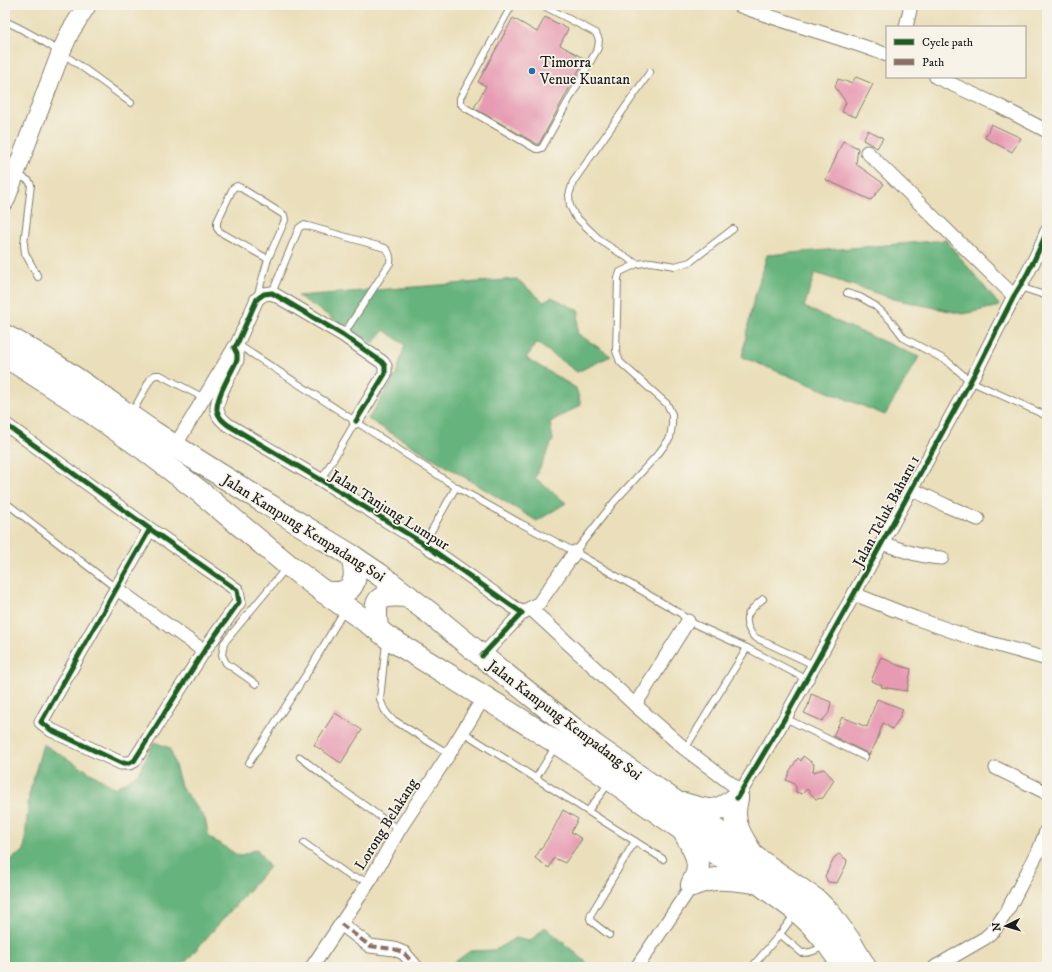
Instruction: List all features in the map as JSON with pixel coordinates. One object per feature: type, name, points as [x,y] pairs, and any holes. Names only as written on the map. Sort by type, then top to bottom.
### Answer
[{"type":"highway","points":[[5,324],[28,348]]},
{"type":"highway","name":"Jalan Kampung Kempadang Soi","points":[[5,336],[55,365],[175,446],[380,575],[594,745],[816,900],[830,914],[850,940],[865,967]]},
{"type":"highway","name":"Jalan Kampung Kempadang Soi","points":[[5,357],[42,379],[150,453],[199,491],[288,565],[346,608],[382,633],[534,728],[682,828],[759,883],[812,924],[844,967]]},
{"type":"highway","points":[[5,372],[14,370],[42,379]]},
{"type":"highway","points":[[324,592],[343,592],[353,585],[355,573],[352,556]]},
{"type":"highway","points":[[382,633],[375,609],[379,601],[386,596],[408,596]]},
{"type":"highway","points":[[673,800],[697,808],[715,810],[724,807],[739,794]]},
{"type":"highway","points":[[739,794],[735,814],[736,826],[754,857]]},
{"type":"highway","points":[[682,828],[696,854],[698,864],[697,872],[692,885]]},
{"type":"highway","points":[[692,885],[703,880],[715,878],[726,878],[759,883]]},
{"type":"street","points":[[9,187],[61,52],[70,32],[87,5]]},
{"type":"street","points":[[738,5],[862,45],[886,55]]},
{"type":"street","points":[[906,26],[911,5]]},
{"type":"street","points":[[938,78],[999,106],[1047,131]]},
{"type":"street","points":[[867,152],[1017,291]]},
{"type":"street","name":"Jalan Teluk Baharu 1","points":[[739,794],[785,718],[882,543],[1038,252],[1047,231]]},
{"type":"street","points":[[175,446],[236,346],[257,299],[264,294],[272,294],[342,335],[382,362],[385,366],[385,374],[356,422]]},
{"type":"street","name":"Jalan Tanjung Lumpur","points":[[236,346],[237,360],[218,401],[217,411],[221,419],[228,425],[321,480],[424,544],[526,611],[739,794]]},
{"type":"street","points":[[5,424],[237,590],[239,602],[204,652],[134,761],[129,764],[121,763],[51,730],[41,722],[150,529]]},
{"type":"street","points":[[911,489],[978,519]]},
{"type":"street","points":[[882,543],[926,557],[942,558]]},
{"type":"street","points":[[482,656],[526,611],[539,603],[575,552]]},
{"type":"street","points":[[117,589],[204,652]]},
{"type":"street","points":[[854,594],[969,637],[1047,659]]},
{"type":"street","points":[[635,705],[688,622]]},
{"type":"street","name":"Lorong Belakang","points":[[312,967],[371,878],[399,830],[449,754],[484,697]]},
{"type":"street","points":[[996,768],[1047,793]]},
{"type":"street","points":[[935,967],[985,938],[995,929],[1007,911],[1039,850],[1047,829]]},
{"type":"street","points":[[637,967],[692,885]]},
{"type":"street","points":[[341,924],[370,946],[394,949],[404,953],[416,967]]},
{"type":"lane","points":[[512,5],[460,98],[460,103],[464,107],[536,149],[539,149],[542,148],[598,48],[599,40],[596,33],[542,5]]},
{"type":"lane","points":[[5,21],[61,52],[131,103]]},
{"type":"lane","points":[[637,264],[601,241],[575,216],[570,206],[569,195],[573,182],[650,72]]},
{"type":"lane","points":[[9,187],[29,180],[32,185],[24,244],[25,253],[38,277]]},
{"type":"lane","points":[[257,299],[268,259],[285,220],[284,215],[237,186],[233,188],[217,222],[217,228],[220,232],[268,259]]},
{"type":"lane","points":[[272,294],[299,228],[303,225],[385,248],[389,251],[391,256],[390,263],[342,335]]},
{"type":"lane","points":[[575,552],[614,502],[658,454],[670,438],[672,414],[667,404],[620,362],[616,351],[618,278],[620,272],[637,264],[650,262],[675,266],[690,262],[733,229]]},
{"type":"lane","points":[[1017,291],[1047,296]]},
{"type":"lane","points":[[847,293],[860,297],[874,305],[883,313],[904,338],[947,361],[970,380],[1047,416]]},
{"type":"lane","points":[[236,346],[456,487],[575,552],[680,613],[688,622],[747,648],[806,680]]},
{"type":"lane","points":[[130,416],[151,378],[155,375],[160,375],[204,398]]},
{"type":"lane","points":[[321,480],[356,422]]},
{"type":"lane","points":[[424,544],[456,487]]},
{"type":"lane","points":[[5,502],[117,589]]},
{"type":"lane","points":[[256,684],[226,663],[222,655],[224,643],[288,565]]},
{"type":"lane","points":[[763,599],[752,607],[748,614],[746,622],[748,630],[754,637],[814,665]]},
{"type":"lane","points":[[249,763],[311,667],[346,608]]},
{"type":"lane","points":[[382,633],[380,699],[383,708],[387,715],[392,719],[449,754]]},
{"type":"lane","points":[[685,749],[747,648]]},
{"type":"lane","points":[[785,718],[865,757]]},
{"type":"lane","points":[[463,732],[663,859]]},
{"type":"lane","points":[[536,778],[558,744]]},
{"type":"lane","points":[[300,757],[337,786],[399,830]]},
{"type":"lane","points":[[588,811],[612,780]]},
{"type":"lane","points":[[609,935],[591,921],[591,914],[635,841]]},
{"type":"lane","points":[[304,843],[352,877],[362,879],[371,878]]},
{"type":"lane","points":[[752,967],[797,911]]},
{"type":"lane","points":[[780,934],[802,953],[814,952],[828,944]]},
{"type":"green space","points":[[946,240],[1000,306],[963,314],[894,299],[815,273],[804,307],[919,357],[885,415],[742,357],[751,310],[767,255]]},
{"type":"green space","points":[[517,279],[544,302],[552,297],[579,311],[577,333],[611,356],[577,372],[537,343],[526,358],[576,388],[581,405],[550,422],[553,440],[535,478],[566,503],[537,521],[368,419],[396,375],[405,345],[384,330],[373,344],[298,296]]},
{"type":"green space","points":[[154,742],[170,748],[181,786],[205,819],[209,837],[239,856],[257,849],[269,867],[181,967],[5,967],[5,863],[24,851],[29,795],[43,744],[115,788],[138,774]]},
{"type":"green space","points":[[545,927],[592,967],[448,967],[470,951],[495,950],[515,938],[530,941]]},
{"type":"building","name":"Timorra Venue Kuantan","points":[[545,17],[568,29],[560,45],[585,59],[539,144],[537,144],[474,108],[486,86],[478,82],[513,18],[537,32]]},
{"type":"building","points":[[856,77],[873,84],[856,117],[842,112],[846,102],[835,87],[838,79],[851,83]]},
{"type":"building","points":[[991,124],[1021,138],[1012,152],[985,138]]},
{"type":"building","points":[[868,130],[883,138],[877,148],[863,140]]},
{"type":"building","points":[[843,141],[858,148],[856,164],[884,184],[871,200],[826,180]]},
{"type":"building","points":[[881,657],[897,665],[911,669],[907,691],[881,687],[882,685],[871,681]]},
{"type":"building","points":[[811,694],[831,702],[829,713],[822,721],[804,713],[808,706]]},
{"type":"building","points":[[877,699],[903,709],[899,719],[892,729],[883,723],[876,743],[869,755],[833,736],[842,717],[867,727]]},
{"type":"building","points":[[335,713],[362,730],[341,763],[314,745]]},
{"type":"building","points":[[803,756],[814,764],[813,772],[824,769],[834,780],[823,798],[816,799],[807,789],[802,794],[796,792],[796,787],[793,783],[786,780],[798,758],[801,761]]},
{"type":"building","points":[[563,810],[578,819],[571,832],[582,839],[565,863],[554,858],[549,868],[535,858],[553,830]]},
{"type":"building","points":[[839,854],[847,860],[846,865],[837,883],[828,882],[825,876],[835,857]]},
{"type":"marked path","points":[[341,924],[370,946],[394,949],[404,953],[416,967]]},
{"type":"cycle path","points":[[737,798],[785,718],[854,594],[977,369],[1014,296],[1032,265],[1047,231]]},
{"type":"cycle path","points":[[356,421],[385,374],[385,366],[382,362],[343,335],[272,293],[264,294],[257,299],[234,348],[237,354],[237,360],[224,385],[217,405],[217,410],[220,417],[228,425],[321,480],[424,544],[522,613],[482,656]]},
{"type":"cycle path","points":[[5,424],[237,590],[239,602],[204,651],[134,761],[129,763],[121,763],[51,730],[41,722],[150,529]]},
{"type":"place","name":"Timorra Venue Kuantan","points":[[532,71]]}]
